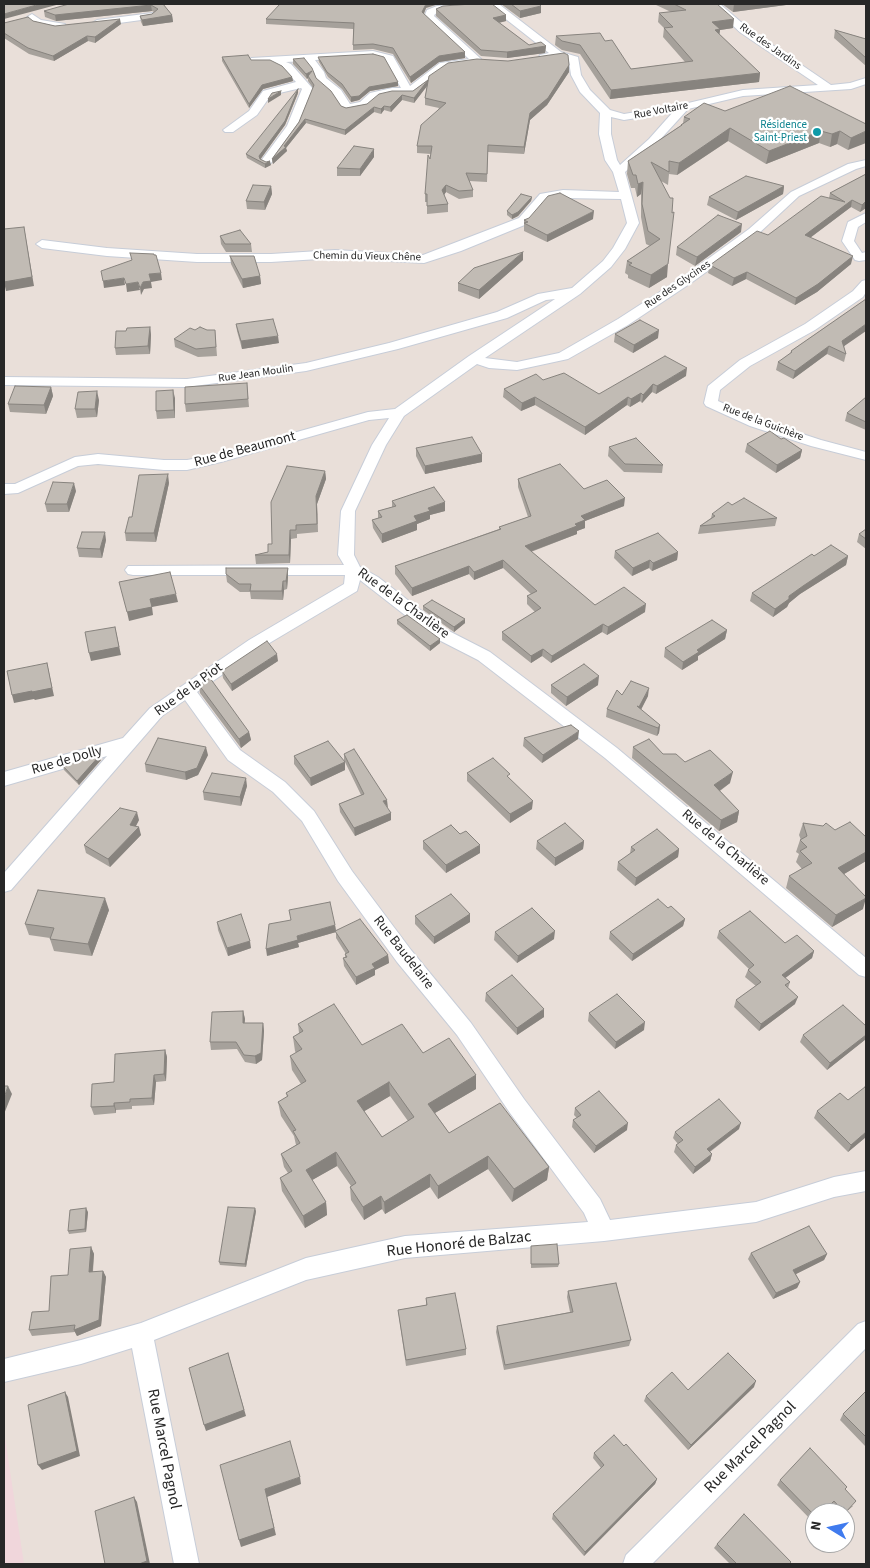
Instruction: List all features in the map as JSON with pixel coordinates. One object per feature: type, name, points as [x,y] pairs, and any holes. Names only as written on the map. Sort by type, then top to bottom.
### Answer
[{"type":"street","name":"Rue des Jardins","points":[[714,4],[745,31],[829,88]]},
{"type":"street","points":[[308,58],[319,72],[321,79],[337,92],[347,108],[363,105],[374,94],[392,91],[408,92],[444,65],[482,61],[429,17],[431,12],[440,8],[471,5],[496,7],[558,55]]},
{"type":"street","points":[[50,12],[27,18],[56,26],[73,25]]},
{"type":"street","points":[[90,23],[152,16]]},
{"type":"street","points":[[255,60],[373,54],[389,58],[408,92]]},
{"type":"street","points":[[536,58],[564,55],[574,59],[576,75],[580,84],[585,92],[606,112]]},
{"type":"street","points":[[268,161],[299,112],[308,89],[287,66],[273,59]]},
{"type":"street","name":"Rue Voltaire","points":[[606,112],[615,116],[632,117],[743,93],[851,86],[866,81]]},
{"type":"street","points":[[229,130],[253,113],[267,93],[302,82],[326,82]]},
{"type":"street","points":[[619,172],[653,141],[684,107]]},
{"type":"street","name":"Rue de la Charlière","points":[[606,112],[605,134],[611,160],[619,172],[633,223],[619,249],[607,264],[576,291],[474,359],[399,413],[379,445],[348,511],[346,555],[354,570],[373,581],[439,633],[484,656],[611,753],[866,969]]},
{"type":"street","name":"Rue des Glycines","points":[[474,359],[489,364],[517,366],[563,356],[623,322],[687,280],[753,232],[795,194],[852,166],[866,163]]},
{"type":"street","name":"Chemin du Vieux Chêne","points":[[42,244],[107,252],[197,258],[271,258],[335,254],[424,259],[457,248],[522,221],[544,197],[563,194],[625,196]]},
{"type":"street","points":[[864,260],[848,241],[852,225],[866,217]]},
{"type":"street","name":"Rue de la Guichère","points":[[866,284],[858,294],[810,327],[738,368],[712,388],[711,403],[755,423],[816,443],[866,456]]},
{"type":"street","name":"Rue Jean Moulin","points":[[4,381],[187,384],[306,366],[393,346],[502,314],[543,297],[576,291]]},
{"type":"street","points":[[502,314],[514,315],[528,322]]},
{"type":"street","name":"Rue de Beaumont","points":[[4,489],[18,488],[76,462],[98,459],[164,465],[187,465],[216,459],[368,416],[399,413]]},
{"type":"street","points":[[133,570],[354,570]]},
{"type":"street","name":"Rue de la Piot","points":[[4,886],[156,712],[255,644],[351,587],[354,570]]},
{"type":"street","name":"Rue Baudelaire","points":[[187,691],[234,755],[278,787],[308,816],[345,876],[404,956],[464,1029],[517,1106],[592,1206],[604,1231]]},
{"type":"street","name":"Rue de Dolly","points":[[4,779],[85,757],[130,742]]},
{"type":"street","name":"Rue Honoré de Balzac","points":[[4,1370],[81,1352],[141,1334],[306,1269],[405,1247],[604,1231],[756,1212],[834,1187],[866,1180]]},
{"type":"street","name":"Rue Marcel Pagnol","points":[[635,1564],[866,1332]]},
{"type":"street","name":"Rue Marcel Pagnol","points":[[141,1334],[186,1564]]},
{"type":"shaded area","points":[[4,1431],[24,1564],[4,1564]]},
{"type":"building","points":[[4,4],[40,4],[4,14]]},
{"type":"building","points":[[69,4],[163,4],[172,15],[142,20],[140,16],[152,14],[158,9],[151,5],[55,15],[44,11]]},
{"type":"building","points":[[280,4],[426,4],[422,12],[465,52],[439,56],[410,77],[393,48],[373,44],[353,45],[354,23],[266,19]]},
{"type":"building","points":[[492,4],[506,15],[493,18],[529,45],[541,42],[546,46],[507,52],[481,50],[436,9],[443,6]]},
{"type":"building","points":[[511,4],[539,4],[541,6],[520,11]]},
{"type":"building","points":[[674,4],[717,4],[734,19],[712,22],[720,29],[715,30],[760,73],[611,90],[580,45],[562,41],[556,36],[600,33],[605,41],[612,40],[631,69],[693,61],[664,28],[673,27],[659,13],[686,10]]},
{"type":"building","points":[[28,17],[33,21],[55,26],[120,19],[95,37],[87,36],[53,56],[28,48],[4,33],[4,23]]},
{"type":"building","points":[[835,30],[866,39],[866,58]]},
{"type":"building","points":[[564,53],[568,55],[569,65],[548,98],[530,113],[524,147],[488,145],[487,174],[466,173],[473,190],[459,191],[446,185],[442,190],[448,204],[427,206],[427,194],[425,194],[428,155],[430,159],[432,146],[417,146],[421,125],[446,103],[425,98],[429,76],[448,63],[477,59],[508,61]]},
{"type":"building","points":[[373,54],[384,57],[398,82],[369,87],[359,96],[351,97],[342,84],[327,72],[318,57]]},
{"type":"building","points":[[248,55],[251,60],[270,60],[282,66],[292,77],[262,85],[249,104],[222,57]]},
{"type":"building","points":[[304,58],[312,68],[316,78],[331,91],[341,106],[346,108],[367,104],[379,94],[392,91],[413,91],[428,80],[414,98],[402,95],[390,107],[384,106],[381,109],[374,107],[345,130],[305,119],[284,146],[286,147],[272,159],[299,122],[314,85],[308,76],[312,71],[306,74],[293,59]]},
{"type":"building","points":[[790,86],[866,124],[866,131],[851,138],[840,131],[832,134],[821,131],[769,151],[730,128],[679,163],[669,161],[669,172],[651,162],[670,198],[673,198],[672,213],[674,212],[668,264],[651,275],[629,265],[632,263],[627,261],[660,239],[648,231],[642,204],[643,182],[638,184],[636,175],[633,175],[628,161],[690,119],[684,117],[704,103],[725,111]]},
{"type":"building","points":[[298,89],[285,121],[259,156],[260,159],[266,162],[270,161],[265,164],[246,154]]},
{"type":"building","points":[[281,91],[268,99],[272,93]]},
{"type":"building","points":[[354,146],[374,149],[360,169],[337,168]]},
{"type":"building","points":[[866,174],[866,201],[862,205],[852,200],[805,235],[853,256],[818,284],[796,298],[747,272],[734,278],[710,265],[757,231],[768,235],[821,196],[845,202],[830,193]]},
{"type":"building","points":[[746,176],[784,186],[738,212],[709,197]]},
{"type":"building","points":[[253,185],[271,186],[264,202],[246,201]]},
{"type":"building","points":[[560,193],[594,211],[547,235],[524,223],[528,222],[524,220],[529,218],[548,196]]},
{"type":"building","points":[[521,194],[532,197],[518,212],[512,215],[507,211]]},
{"type":"building","points":[[718,215],[742,224],[697,257],[677,247]]},
{"type":"building","points":[[24,227],[32,277],[4,282],[4,229]]},
{"type":"building","points":[[240,230],[251,244],[225,244],[220,236]]},
{"type":"building","points":[[523,252],[479,290],[458,283],[474,268]]},
{"type":"building","points":[[130,253],[156,255],[161,273],[149,274],[151,281],[143,282],[140,288],[138,282],[126,284],[124,278],[103,281],[101,271],[132,260]]},
{"type":"building","points":[[230,256],[254,256],[260,276],[242,279]]},
{"type":"building","points":[[866,299],[866,324],[842,341],[846,354],[829,346],[795,371],[778,362],[791,351]]},
{"type":"building","points":[[273,319],[278,336],[241,341],[236,324]]},
{"type":"building","points":[[640,320],[659,330],[634,345],[615,334]]},
{"type":"building","points":[[150,327],[148,346],[115,348],[116,331],[126,331],[127,328]]},
{"type":"building","points":[[200,327],[207,330],[215,330],[216,347],[196,349],[174,339],[190,328],[195,330]]},
{"type":"building","points":[[665,356],[687,368],[657,386],[653,384],[643,395],[641,393],[631,399],[628,397],[585,427],[535,397],[522,403],[504,389],[536,374],[543,380],[564,373],[599,394]]},
{"type":"building","points":[[247,383],[248,399],[185,404],[185,387]]},
{"type":"building","points":[[15,386],[51,387],[44,405],[8,404]]},
{"type":"building","points":[[173,390],[174,410],[156,411],[156,391]]},
{"type":"building","points":[[97,391],[95,409],[75,409],[78,392]]},
{"type":"building","points":[[866,397],[866,422],[847,413]]},
{"type":"building","points":[[770,431],[802,450],[777,465],[747,444]]},
{"type":"building","points":[[472,437],[482,454],[425,466],[416,448]]},
{"type":"building","points":[[636,438],[663,465],[625,464],[609,447]]},
{"type":"building","points":[[560,464],[584,489],[607,480],[625,498],[581,516],[585,520],[575,524],[577,526],[525,546],[595,605],[624,587],[646,604],[608,627],[603,624],[552,656],[543,649],[531,656],[502,632],[541,608],[527,596],[537,591],[503,560],[474,572],[469,566],[412,588],[395,566],[501,529],[499,527],[531,516],[518,479]]},
{"type":"building","points":[[287,466],[325,471],[316,496],[317,524],[296,525],[296,530],[290,530],[289,555],[255,555],[268,552],[268,544],[272,544],[271,502]]},
{"type":"building","points":[[168,474],[154,533],[125,533],[129,517],[132,517],[139,475]]},
{"type":"building","points":[[53,482],[74,483],[67,504],[45,504]]},
{"type":"building","points":[[434,487],[445,502],[428,508],[430,511],[414,516],[417,521],[382,534],[372,520],[382,517],[378,511],[396,506],[392,501]]},
{"type":"building","points":[[744,498],[777,518],[700,526],[715,516],[712,514],[728,502],[732,505]]},
{"type":"building","points":[[866,529],[866,539],[859,534]]},
{"type":"building","points":[[82,532],[105,532],[100,549],[77,548]]},
{"type":"building","points":[[658,533],[678,552],[653,563],[650,560],[633,568],[615,551]]},
{"type":"building","points":[[831,545],[848,556],[789,596],[789,599],[775,609],[752,593],[812,554],[814,556]]},
{"type":"building","points":[[226,568],[288,568],[286,581],[283,581],[282,591],[250,591],[251,584],[239,584],[226,574]]},
{"type":"building","points":[[170,572],[176,594],[150,599],[152,607],[127,612],[119,582]]},
{"type":"building","points":[[432,600],[465,619],[454,627],[423,606]]},
{"type":"building","points":[[407,615],[440,639],[430,646],[397,620]]},
{"type":"building","points":[[712,620],[727,630],[683,662],[665,648]]},
{"type":"building","points":[[115,627],[119,647],[89,653],[85,632]]},
{"type":"building","points":[[267,641],[277,654],[231,684],[222,671]]},
{"type":"building","points":[[47,663],[52,688],[12,695],[7,671]]},
{"type":"building","points":[[584,664],[599,676],[567,697],[551,685]]},
{"type":"building","points":[[210,678],[249,732],[239,739],[199,685]]},
{"type":"building","points":[[631,681],[649,688],[639,707],[637,706],[660,725],[658,728],[607,709],[617,690],[622,695]]},
{"type":"building","points":[[571,725],[579,731],[543,755],[524,738]]},
{"type":"building","points":[[158,738],[206,747],[197,768],[185,772],[145,764]]},
{"type":"building","points":[[649,739],[663,754],[676,754],[685,762],[710,750],[733,772],[714,785],[739,811],[721,820],[633,747]]},
{"type":"building","points":[[328,741],[345,762],[310,778],[294,756]]},
{"type":"building","points":[[354,749],[387,800],[383,801],[391,813],[354,828],[339,804],[364,794],[344,754]]},
{"type":"building","points":[[100,755],[77,781],[63,766]]},
{"type":"building","points":[[493,758],[510,774],[507,776],[533,801],[510,814],[467,773]]},
{"type":"building","points":[[212,773],[246,778],[240,797],[203,792]]},
{"type":"building","points":[[120,808],[137,812],[130,825],[139,827],[108,859],[84,845]]},
{"type":"building","points":[[850,822],[866,837],[866,852],[838,868],[866,898],[836,915],[789,876],[812,863],[800,851],[807,847],[800,840],[807,836],[803,823],[823,826],[826,823],[835,830]]},
{"type":"building","points":[[565,823],[584,841],[555,858],[537,841]]},
{"type":"building","points":[[451,825],[460,834],[466,831],[480,845],[446,865],[423,841]]},
{"type":"building","points":[[657,829],[679,849],[636,878],[618,862],[635,850],[631,847]]},
{"type":"building","points":[[38,890],[105,898],[88,944],[50,939],[54,928],[25,924]]},
{"type":"building","points":[[451,894],[470,914],[434,937],[415,916]]},
{"type":"building","points":[[658,899],[668,908],[671,906],[685,919],[633,954],[610,932]]},
{"type":"building","points":[[330,902],[335,925],[297,936],[298,940],[266,949],[269,924],[291,920],[289,910]]},
{"type":"building","points":[[532,908],[555,931],[518,956],[495,932]]},
{"type":"building","points":[[750,911],[785,943],[797,935],[814,951],[782,975],[790,982],[785,985],[798,997],[761,1024],[736,1000],[761,982],[748,970],[754,965],[719,931]]},
{"type":"building","points":[[241,914],[250,941],[227,948],[217,922]]},
{"type":"building","points":[[360,919],[388,955],[372,964],[375,968],[356,977],[343,958],[347,957],[345,954],[349,952],[335,931]]},
{"type":"building","points":[[512,975],[544,1009],[517,1028],[486,993]]},
{"type":"building","points":[[617,994],[645,1022],[616,1042],[589,1013]]},
{"type":"building","points":[[334,1004],[362,1045],[402,1024],[423,1053],[449,1038],[476,1075],[428,1104],[449,1133],[500,1103],[549,1167],[514,1189],[488,1156],[438,1186],[430,1174],[384,1202],[381,1196],[363,1207],[350,1187],[356,1183],[336,1152],[306,1170],[326,1202],[303,1216],[280,1178],[292,1171],[281,1154],[300,1143],[293,1131],[296,1130],[278,1102],[288,1096],[286,1093],[306,1081],[290,1056],[302,1049],[293,1037],[303,1031],[298,1024]],"holes":[[[389,1082],[414,1117],[382,1137],[357,1101]]]},
{"type":"building","points":[[843,1005],[866,1026],[866,1035],[830,1063],[803,1035]]},
{"type":"building","points":[[243,1011],[243,1023],[263,1023],[261,1053],[255,1056],[244,1055],[236,1042],[210,1042],[212,1012]]},
{"type":"building","points":[[165,1050],[164,1074],[154,1075],[152,1098],[130,1099],[130,1102],[114,1103],[114,1106],[91,1107],[92,1084],[114,1082],[115,1054]]},
{"type":"building","points":[[4,1086],[8,1086],[4,1098]]},
{"type":"building","points":[[865,1087],[866,1132],[851,1145],[817,1111],[840,1093],[848,1100]]},
{"type":"building","points":[[599,1091],[628,1123],[596,1146],[573,1120],[581,1115],[575,1108]]},
{"type":"building","points":[[719,1099],[741,1123],[707,1149],[712,1154],[695,1167],[676,1145],[683,1140],[675,1132]]},
{"type":"building","points":[[228,1207],[255,1208],[245,1264],[219,1262]]},
{"type":"building","points":[[86,1208],[85,1229],[68,1231],[70,1210]]},
{"type":"building","points":[[809,1226],[827,1254],[793,1270],[800,1282],[776,1293],[751,1253]]},
{"type":"building","points":[[557,1244],[559,1264],[531,1264],[531,1246]]},
{"type":"building","points":[[91,1247],[89,1272],[103,1271],[99,1320],[74,1330],[75,1325],[29,1330],[32,1312],[49,1311],[51,1276],[68,1275],[70,1249]]},
{"type":"building","points":[[616,1283],[631,1340],[505,1365],[497,1326],[573,1312],[568,1291]]},
{"type":"building","points":[[455,1293],[466,1349],[406,1360],[398,1310],[427,1305],[426,1298]]},
{"type":"building","points":[[228,1353],[244,1410],[204,1425],[189,1368]]},
{"type":"building","points":[[728,1353],[756,1381],[691,1445],[646,1396],[672,1372],[688,1390]]},
{"type":"building","points":[[866,1391],[866,1437],[843,1414]]},
{"type":"building","points":[[65,1392],[77,1451],[38,1465],[28,1405]]},
{"type":"building","points":[[614,1435],[624,1446],[626,1444],[657,1479],[585,1552],[553,1514],[604,1465],[594,1453]]},
{"type":"building","points":[[290,1441],[300,1477],[265,1489],[274,1528],[239,1540],[220,1465]]},
{"type":"building","points":[[810,1448],[847,1487],[845,1489],[856,1501],[854,1503],[836,1503],[834,1501],[832,1503],[805,1503],[805,1506],[780,1480]]},
{"type":"building","points":[[134,1497],[147,1561],[139,1564],[105,1564],[95,1511]]},
{"type":"building","points":[[744,1514],[791,1562],[789,1564],[737,1564],[717,1544]]},
{"type":"place","name":"Résidence Saint-Priest","points":[[817,132]]}]
